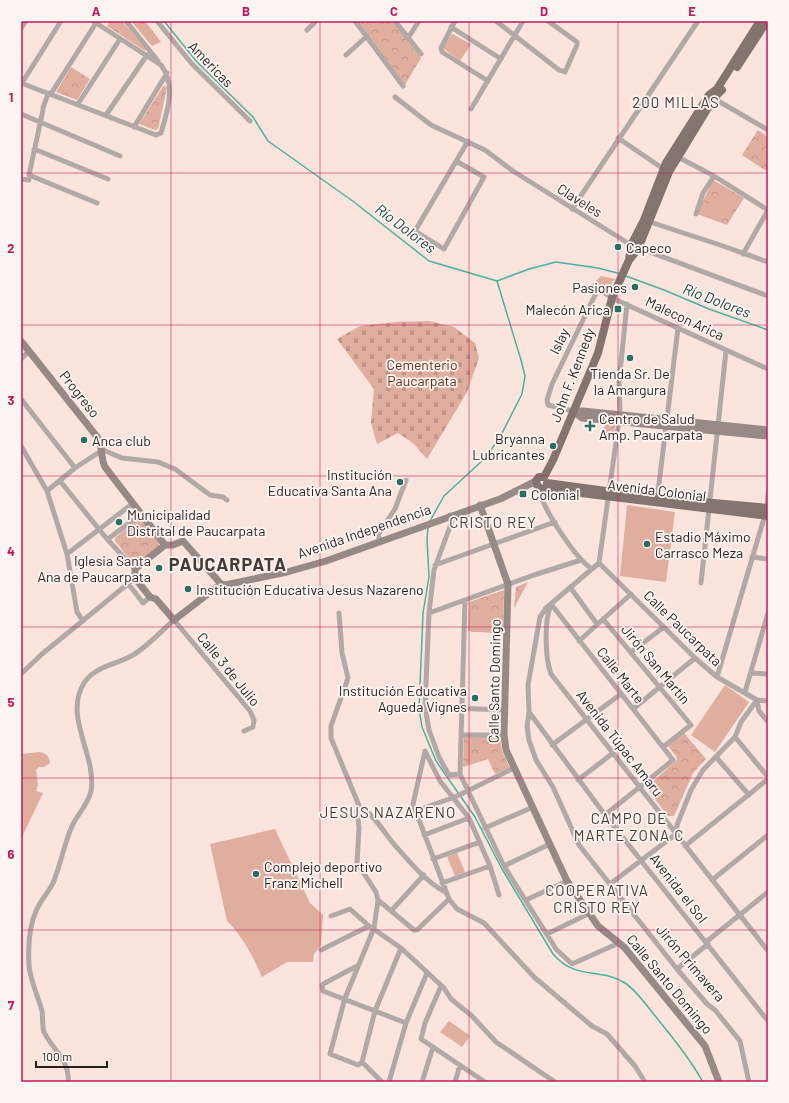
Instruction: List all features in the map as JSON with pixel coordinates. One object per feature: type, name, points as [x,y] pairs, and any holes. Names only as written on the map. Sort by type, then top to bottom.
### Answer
[{"type":"main road","points":[[756,34],[760,21]]},
{"type":"main road","points":[[756,34],[768,21]]},
{"type":"main road","name":"John F. Kennedy","points":[[541,484],[553,460],[598,353],[612,298],[647,221],[666,171],[712,96],[721,92],[733,69],[756,34]]},
{"type":"main road","name":"Avenida Colonial","points":[[541,484],[657,501],[767,512]]},
{"type":"street","points":[[21,28],[26,21]]},
{"type":"street","points":[[61,21],[21,83],[156,135],[161,133],[170,99],[170,80],[161,64],[126,21]]},
{"type":"street","name":"Americas","points":[[157,21],[192,64],[250,121]]},
{"type":"street","points":[[307,30],[316,21]]},
{"type":"street","points":[[355,21],[403,86]]},
{"type":"street","points":[[394,21],[420,54]]},
{"type":"street","points":[[408,38],[419,21]]},
{"type":"street","points":[[455,21],[441,48],[442,52],[488,81]]},
{"type":"street","points":[[496,21],[559,70],[565,72],[577,42],[548,21]]},
{"type":"street","points":[[472,109],[524,21]]},
{"type":"street","points":[[572,209],[618,138],[698,21]]},
{"type":"street","points":[[97,203],[29,175],[43,109],[48,94],[52,92],[94,22],[161,64]]},
{"type":"street","points":[[451,28],[501,59]]},
{"type":"street","points":[[346,55],[367,36]]},
{"type":"street","points":[[78,104],[120,39]]},
{"type":"street","points":[[106,115],[146,55]]},
{"type":"street","points":[[134,127],[167,73]]},
{"type":"street","points":[[712,96],[768,130]]},
{"type":"street","name":"Claveles","points":[[395,97],[431,125],[485,150],[513,171],[634,247],[713,274],[768,296]]},
{"type":"street","points":[[21,114],[120,156]]},
{"type":"street","points":[[618,138],[666,171]]},
{"type":"street","points":[[456,161],[484,177],[444,249],[415,231],[456,161],[468,141]]},
{"type":"street","points":[[34,150],[108,179]]},
{"type":"street","points":[[675,155],[714,176],[768,210],[743,254]]},
{"type":"street","points":[[696,214],[703,193],[714,176]]},
{"type":"street","points":[[21,179],[30,180]]},
{"type":"street","points":[[647,221],[768,262]]},
{"type":"street","name":"Malecon Arica","points":[[596,288],[612,298],[768,369]]},
{"type":"street","name":"Islay","points":[[573,411],[548,405],[547,400],[552,384],[596,288]]},
{"type":"street","points":[[551,604],[599,563],[620,418],[619,382],[627,304]]},
{"type":"street","points":[[657,501],[678,328]]},
{"type":"street","name":"Progreso","points":[[21,341],[98,438],[101,444],[105,467],[165,545]]},
{"type":"street","points":[[21,359],[29,351]]},
{"type":"street","points":[[700,583],[716,428],[726,351]]},
{"type":"street","points":[[21,399],[75,468]]},
{"type":"street","points":[[573,411],[582,418],[620,418],[716,428],[768,436]]},
{"type":"street","points":[[716,428],[768,430]]},
{"type":"street","points":[[21,446],[47,491],[67,554],[76,612],[82,621]]},
{"type":"street","points":[[47,491],[75,468],[101,450],[122,458],[158,462],[175,469],[210,495],[223,497],[227,500]]},
{"type":"street","points":[[380,541],[378,535],[395,509],[406,480]]},
{"type":"street","points":[[60,481],[99,530],[136,569]]},
{"type":"street","points":[[541,484],[540,497],[581,560],[592,569]]},
{"type":"street","name":"Avenida Independencia","points":[[221,584],[225,585],[287,572],[380,541],[524,488],[541,484]]},
{"type":"street","points":[[717,677],[752,557],[767,512],[768,494]]},
{"type":"street","points":[[67,554],[132,504]]},
{"type":"street","name":"Calle Santo Domingo","points":[[480,505],[508,584],[504,736],[506,750],[567,881],[588,914],[598,926],[619,943],[705,1046],[719,1082]]},
{"type":"street","points":[[108,540],[141,514]]},
{"type":"street","points":[[450,515],[452,521],[435,565],[429,613],[425,707],[429,730],[439,757],[449,775],[460,774]]},
{"type":"street","points":[[435,565],[494,546],[555,522]]},
{"type":"street","points":[[68,1082],[69,1073],[44,1031],[42,1014],[29,967],[29,952],[31,931],[36,911],[52,885],[73,823],[88,802],[90,792],[92,775],[77,714],[78,699],[85,682],[94,672],[132,655],[221,584],[183,541],[173,545],[165,545],[136,569],[135,578],[150,597],[156,599],[174,620]]},
{"type":"street","points":[[752,557],[768,559]]},
{"type":"street","points":[[429,613],[508,584],[581,560]]},
{"type":"street","name":"Calle Paucarpata","points":[[599,563],[695,658],[717,677],[745,692],[756,700],[759,711],[768,722]]},
{"type":"street","points":[[21,674],[42,654],[127,582],[135,578]]},
{"type":"street","points":[[127,582],[143,603],[150,597]]},
{"type":"street","points":[[570,587],[597,624]]},
{"type":"street","points":[[579,641],[631,594]]},
{"type":"street","points":[[465,600],[460,774],[466,791],[504,866],[556,949],[572,964],[619,943]]},
{"type":"street","name":"Calle Marte","points":[[551,604],[673,760],[640,788]]},
{"type":"street","name":"Jirón Primavera","points":[[551,604],[543,612],[538,622],[528,685],[529,712],[527,727],[529,740],[536,760],[553,787],[579,845],[678,969],[707,1004],[715,1010],[740,1041],[749,1082]]},
{"type":"street","name":"Avenida Túpac Amaru","points":[[551,604],[547,618],[548,668],[551,674],[768,951]]},
{"type":"street","points":[[340,613],[342,653],[348,678],[331,726],[331,738],[360,808]]},
{"type":"street","points":[[745,692],[768,613]]},
{"type":"street","name":"Jirón San Martín","points":[[603,619],[691,725],[663,747]]},
{"type":"street","name":"Calle 3 de Julio","points":[[174,620],[250,711],[254,720],[254,727],[244,731]]},
{"type":"street","points":[[631,652],[664,628]]},
{"type":"street","points":[[633,709],[695,658]]},
{"type":"street","points":[[751,673],[768,674]]},
{"type":"street","points":[[552,745],[621,694]]},
{"type":"street","points":[[610,884],[641,859],[645,858],[676,834],[677,825],[691,790],[703,770],[735,737],[742,722],[756,700],[768,701]]},
{"type":"street","points":[[425,707],[505,710]]},
{"type":"street","name":"Avenida el Sol","points":[[529,712],[605,815],[768,1021]]},
{"type":"street","points":[[462,735],[504,736]]},
{"type":"street","points":[[685,846],[768,778],[735,737]]},
{"type":"street","points":[[499,895],[490,866],[469,818],[440,781],[425,751],[413,802],[445,892],[449,899],[457,909],[484,923],[534,977],[592,1026],[607,1034],[635,1066],[646,1082]]},
{"type":"street","points":[[578,780],[613,753]]},
{"type":"street","points":[[716,757],[749,795]]},
{"type":"street","points":[[415,811],[453,797],[514,768]]},
{"type":"street","points":[[605,815],[640,788]]},
{"type":"street","points":[[485,828],[533,807]]},
{"type":"street","points":[[360,808],[364,808],[394,844],[436,887],[445,892]]},
{"type":"street","points":[[360,808],[357,811],[359,828],[357,863],[376,892],[378,900],[374,928],[345,998],[330,1054],[358,1065],[362,1062],[375,1011],[401,948]]},
{"type":"street","points":[[424,835],[469,818]]},
{"type":"street","points":[[712,880],[768,835]]},
{"type":"street","points":[[433,859],[480,842]]},
{"type":"street","points":[[504,866],[550,844]]},
{"type":"street","points":[[442,882],[490,866]]},
{"type":"street","points":[[391,911],[424,875]]},
{"type":"street","points":[[526,900],[567,881]]},
{"type":"street","points":[[678,969],[768,892]]},
{"type":"street","points":[[378,900],[414,930],[417,930],[449,899]]},
{"type":"street","points":[[331,916],[350,909],[369,926],[401,948],[441,986],[451,999],[472,1016],[496,1042],[555,1082]]},
{"type":"street","points":[[547,934],[588,914]]},
{"type":"street","points":[[321,950],[369,926]]},
{"type":"street","points":[[357,966],[322,986],[323,991],[406,1022]]},
{"type":"street","points":[[389,1082],[406,1022],[427,973]]},
{"type":"street","points":[[441,986],[425,1023],[422,1039],[485,1082]]},
{"type":"street","points":[[422,1082],[433,1047]]},
{"type":"street","points":[[362,1062],[382,1082]]},
{"type":"street","points":[[455,1082],[460,1065]]},
{"type":"green space","points":[[110,21],[122,21],[146,49],[145,51],[107,26]]},
{"type":"green space","points":[[131,21],[145,21],[161,42],[152,46]]},
{"type":"green space","points":[[358,21],[393,21],[421,58],[405,85]]},
{"type":"green space","points":[[452,34],[471,44],[460,61],[443,48]]},
{"type":"green space","points":[[71,67],[90,79],[77,100],[56,92]]},
{"type":"green space","points":[[164,85],[167,88],[158,129],[155,130],[139,124]]},
{"type":"green space","points":[[758,130],[768,137],[768,172],[742,155]]},
{"type":"green space","points":[[713,180],[744,198],[727,225],[697,214]]},
{"type":"green space","points":[[723,194],[734,202],[722,219],[711,211]]},
{"type":"green space","points":[[601,276],[616,279],[612,282],[610,290],[601,287],[596,281]]},
{"type":"green space","name":"Cementerio Paucarpata","points":[[429,321],[454,327],[475,343],[479,358],[467,392],[427,459],[413,443],[398,433],[377,444],[371,423],[374,389],[337,339],[360,326],[396,322]]},
{"type":"green space","points":[[605,423],[615,425],[614,436],[603,435]]},
{"type":"green space","name":"Estadio Máximo Carrasco Meza","points":[[627,505],[675,512],[666,582],[620,576]]},
{"type":"green space","points":[[138,519],[142,520],[159,542],[159,547],[135,566],[115,541],[115,538]]},
{"type":"green space","points":[[528,582],[514,608],[516,587]]},
{"type":"green space","points":[[504,590],[503,634],[468,631],[469,602]]},
{"type":"green space","points":[[472,613],[498,614],[498,632],[471,632]]},
{"type":"green space","points":[[725,685],[749,702],[715,752],[691,735]]},
{"type":"green space","points":[[684,733],[706,759],[693,773],[674,816],[668,816],[649,791],[649,785],[677,760],[676,756],[668,746]]},
{"type":"green space","points":[[464,736],[500,737],[502,751],[510,768],[495,774],[488,759],[463,767]]},
{"type":"green space","points":[[40,752],[47,756],[50,763],[44,767],[39,767],[36,770],[38,785],[36,791],[43,793],[21,839],[21,754]]},
{"type":"green space","name":"Complejo deportivo Franz Michell","points":[[275,829],[310,903],[323,915],[321,945],[314,954],[313,962],[287,962],[262,977],[247,947],[227,921],[210,844]]},
{"type":"green space","points":[[457,853],[465,872],[455,876],[447,857]]},
{"type":"green space","points":[[449,1021],[470,1036],[462,1047],[440,1032]]},
{"type":"waterway","name":"Río Dolores","points":[[164,21],[197,62],[253,117],[268,141],[354,202],[429,261],[497,281],[529,269],[556,262],[598,268],[621,274]]},
{"type":"waterway","name":"Río Dolores","points":[[626,276],[709,309],[768,330]]},
{"type":"waterway","points":[[430,521],[444,496],[484,459],[499,439],[522,394],[525,376],[497,281]]},
{"type":"waterway","points":[[428,527],[427,539],[429,577],[423,613],[419,709],[422,727],[436,761],[475,817],[502,869],[553,954],[570,968],[616,978],[634,990],[675,1041],[693,1065],[703,1082]]},
{"type":"place","name":"Capeco","points":[[618,247]]},
{"type":"place","name":"Pasiones","points":[[635,287]]},
{"type":"place","name":"Malecón Arica","points":[[618,309]]},
{"type":"place","name":"Tienda Sr. De la Amargura","points":[[630,358]]},
{"type":"place","name":"Centro de Salud Amp. Paucarpata","points":[[590,426]]},
{"type":"place","name":"Anca club","points":[[84,440]]},
{"type":"place","name":"Bryanna Lubricantes","points":[[553,446]]},
{"type":"place","name":"Institución Educativa Santa Ana","points":[[400,482]]},
{"type":"place","name":"Colonial","points":[[523,494]]},
{"type":"place","name":"Municipalidad Distrital de Paucarpata","points":[[119,522]]},
{"type":"place","name":"Estadio Máximo Carrasco Meza","points":[[647,544]]},
{"type":"place","name":"Iglesia Santa Ana de Paucarpata","points":[[159,568]]},
{"type":"place","name":"Institución Educativa Jesus Nazareno","points":[[188,589]]},
{"type":"place","name":"Institución Educativa Agueda Vignes","points":[[475,698]]},
{"type":"place","name":"Complejo deportivo Franz Michell","points":[[256,874]]},
{"type":"district","name":"200 MILLAS","points":[[676,102]]},
{"type":"district","name":"CRISTO REY","points":[[493,522]]},
{"type":"district","name":"PAUCARPATA","points":[[228,564]]},
{"type":"district","name":"JESUS NAZARENO","points":[[388,812]]},
{"type":"district","name":"CAMPO DE MARTE ZONA C","points":[[629,826]]},
{"type":"district","name":"COOPERATIVA CRISTO REY","points":[[597,898]]}]
